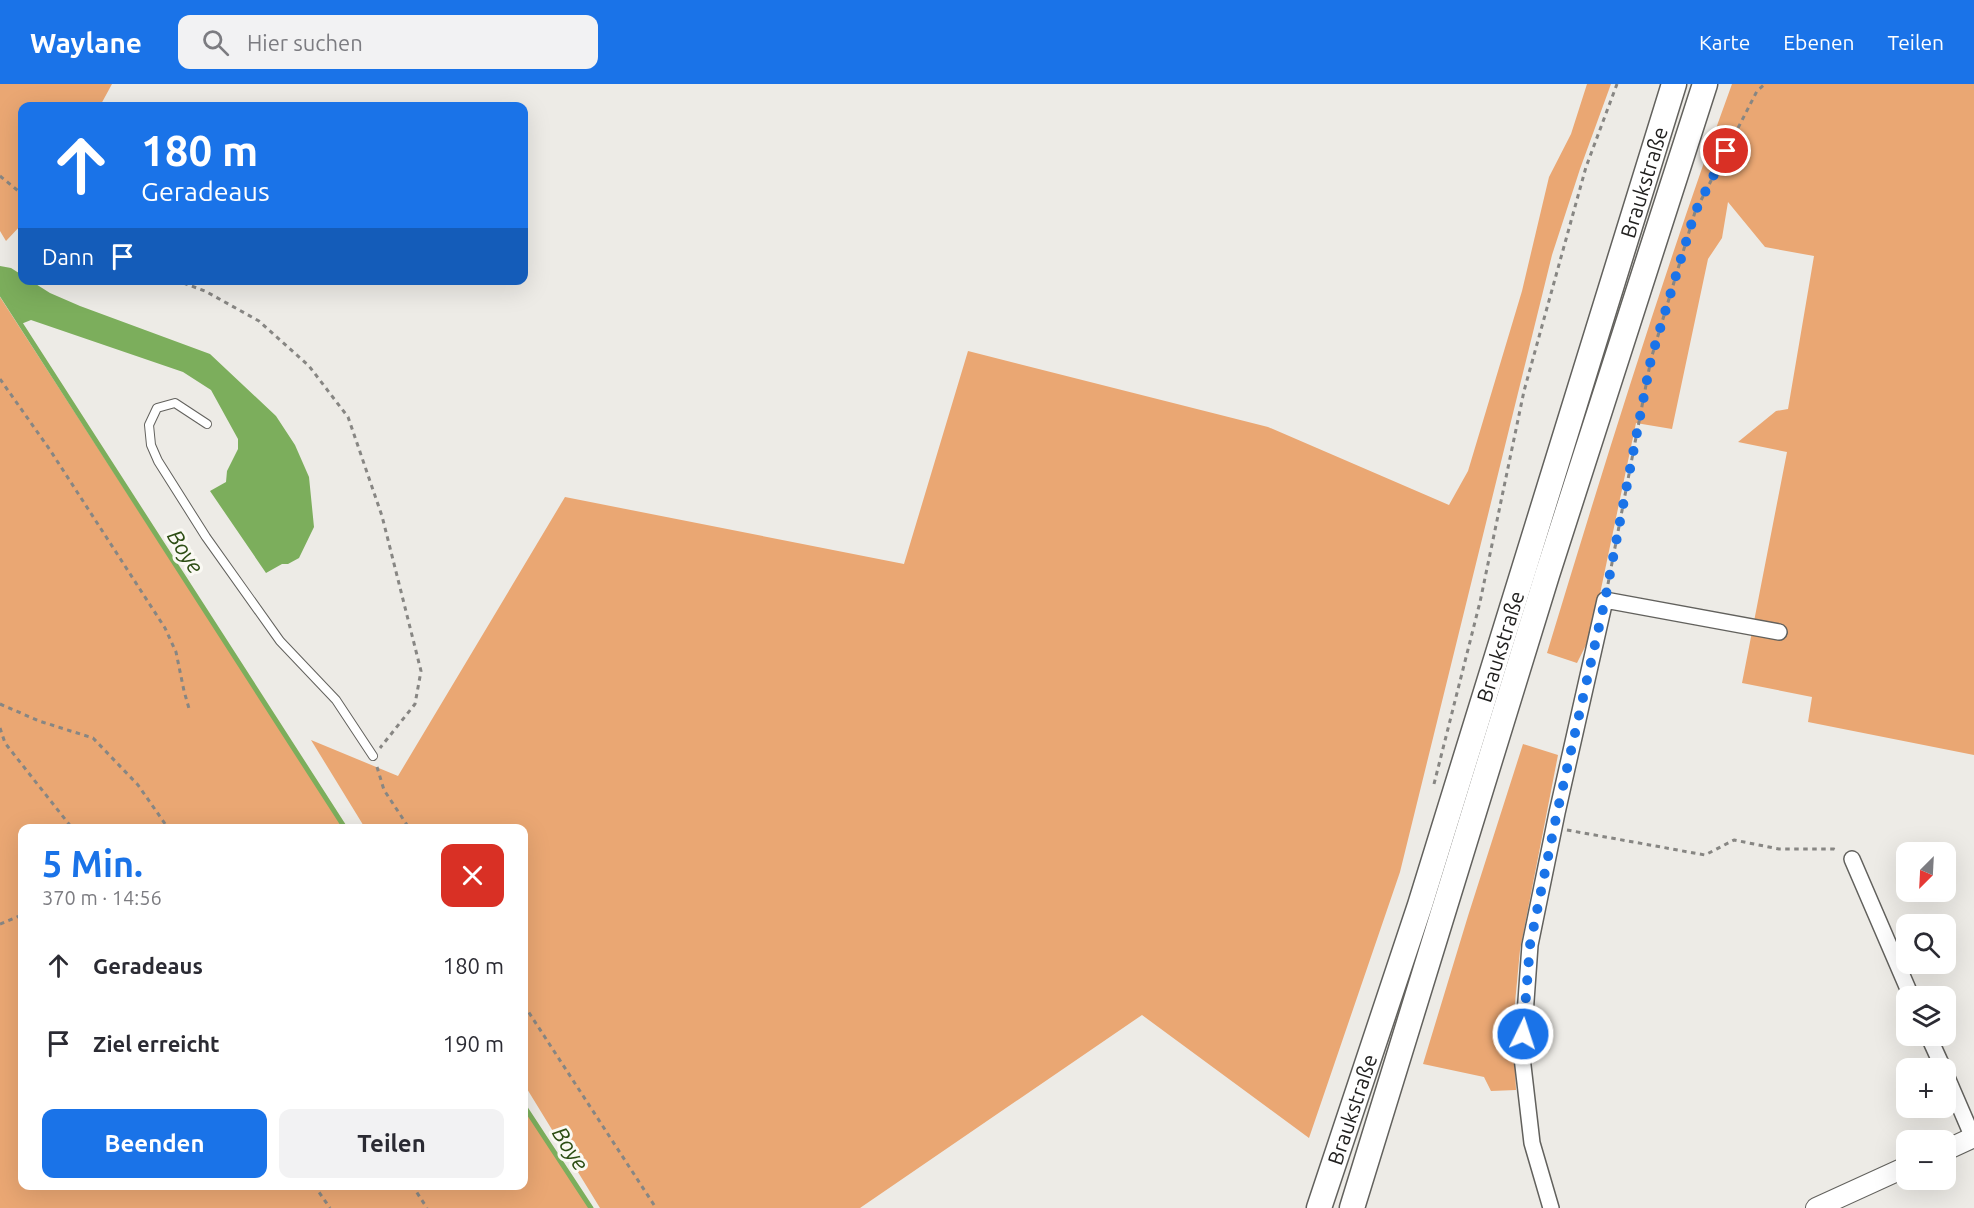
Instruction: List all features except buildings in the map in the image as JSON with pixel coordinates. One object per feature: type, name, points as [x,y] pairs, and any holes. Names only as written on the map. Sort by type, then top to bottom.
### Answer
[{"type":"main road","name":"Braukstraße","points":[[1318,1208],[1420,905],[1674,84]]},
{"type":"main road","name":"Braukstraße","points":[[1352,1208],[1551,564],[1705,84]]},
{"type":"street","points":[[1551,1208],[1532,1143],[1522,1057],[1530,945],[1605,600],[1779,632]]},
{"type":"street","points":[[1852,859],[1907,986]]},
{"type":"street","points":[[1956,1098],[1974,1138],[1956,1146]]},
{"type":"street","points":[[1816,1208],[1896,1172]]},
{"type":"lane","points":[[207,424],[175,403],[157,408],[150,425],[151,445],[158,461],[206,537],[280,641],[336,700],[373,756]]},
{"type":"path","points":[[1432,795],[1480,602],[1524,391],[1586,167],[1617,84]]},
{"type":"path","points":[[1605,600],[1651,359],[1695,212],[1757,91],[1765,84]]},
{"type":"path","points":[[0,176],[18,191]]},
{"type":"path","points":[[189,285],[206,291],[260,321],[309,366],[348,417],[382,516],[421,671],[415,705],[373,756],[384,790],[406,824]]},
{"type":"path","points":[[0,379],[50,450],[165,628],[176,652],[190,712]]},
{"type":"path","points":[[0,704],[39,721],[93,738],[138,785],[165,824]]},
{"type":"path","points":[[0,728],[5,743],[69,824]]},
{"type":"path","points":[[1554,828],[1705,855],[1734,840],[1779,849],[1834,849],[1852,859]]},
{"type":"path","points":[[0,924],[18,917]]},
{"type":"path","points":[[528,1011],[657,1208]]},
{"type":"path","points":[[317,1190],[330,1208]]},
{"type":"path","points":[[415,1190],[427,1208]]},
{"type":"shaded area","points":[[0,84],[112,84],[102,102],[18,102],[18,228],[6,241],[0,231]]},
{"type":"shaded area","points":[[1587,84],[1611,84],[1552,255],[1400,872],[1309,1138],[1142,1015],[860,1208],[600,1208],[528,1091],[528,824],[363,824],[311,740],[398,776],[565,497],[904,564],[968,351],[1268,427],[1449,505],[1468,471],[1522,291],[1549,177],[1571,134]]},
{"type":"shaded area","points":[[1732,84],[1974,84],[1974,755],[1808,722],[1812,697],[1742,683],[1787,452],[1738,442],[1776,411],[1788,409],[1814,256],[1765,247],[1728,202],[1722,238],[1708,259],[1672,429],[1636,423],[1589,639],[1577,663],[1547,653],[1659,296]]},
{"type":"shaded area","points":[[0,266],[11,268],[18,272],[18,285],[37,285],[80,306],[210,354],[276,416],[295,445],[309,477],[314,527],[299,558],[266,573],[210,491],[226,482],[227,471],[238,449],[238,439],[211,390],[183,372],[31,320],[21,324],[0,292]]},
{"type":"shaded area","points":[[0,297],[341,824],[18,824],[18,1190],[528,1190],[528,1111],[591,1208],[0,1208]]},
{"type":"shaded area","points":[[1523,744],[1558,755],[1520,950],[1513,1024],[1516,1090],[1491,1091],[1484,1077],[1423,1064]]},
{"type":"waterway","name":"Boye","points":[[0,292],[342,824]]},
{"type":"waterway","name":"Boye","points":[[528,1112],[591,1208]]},
{"type":"route","points":[[1523,1034],[1530,945],[1605,600],[1651,359],[1695,212],[1726,151]]}]
